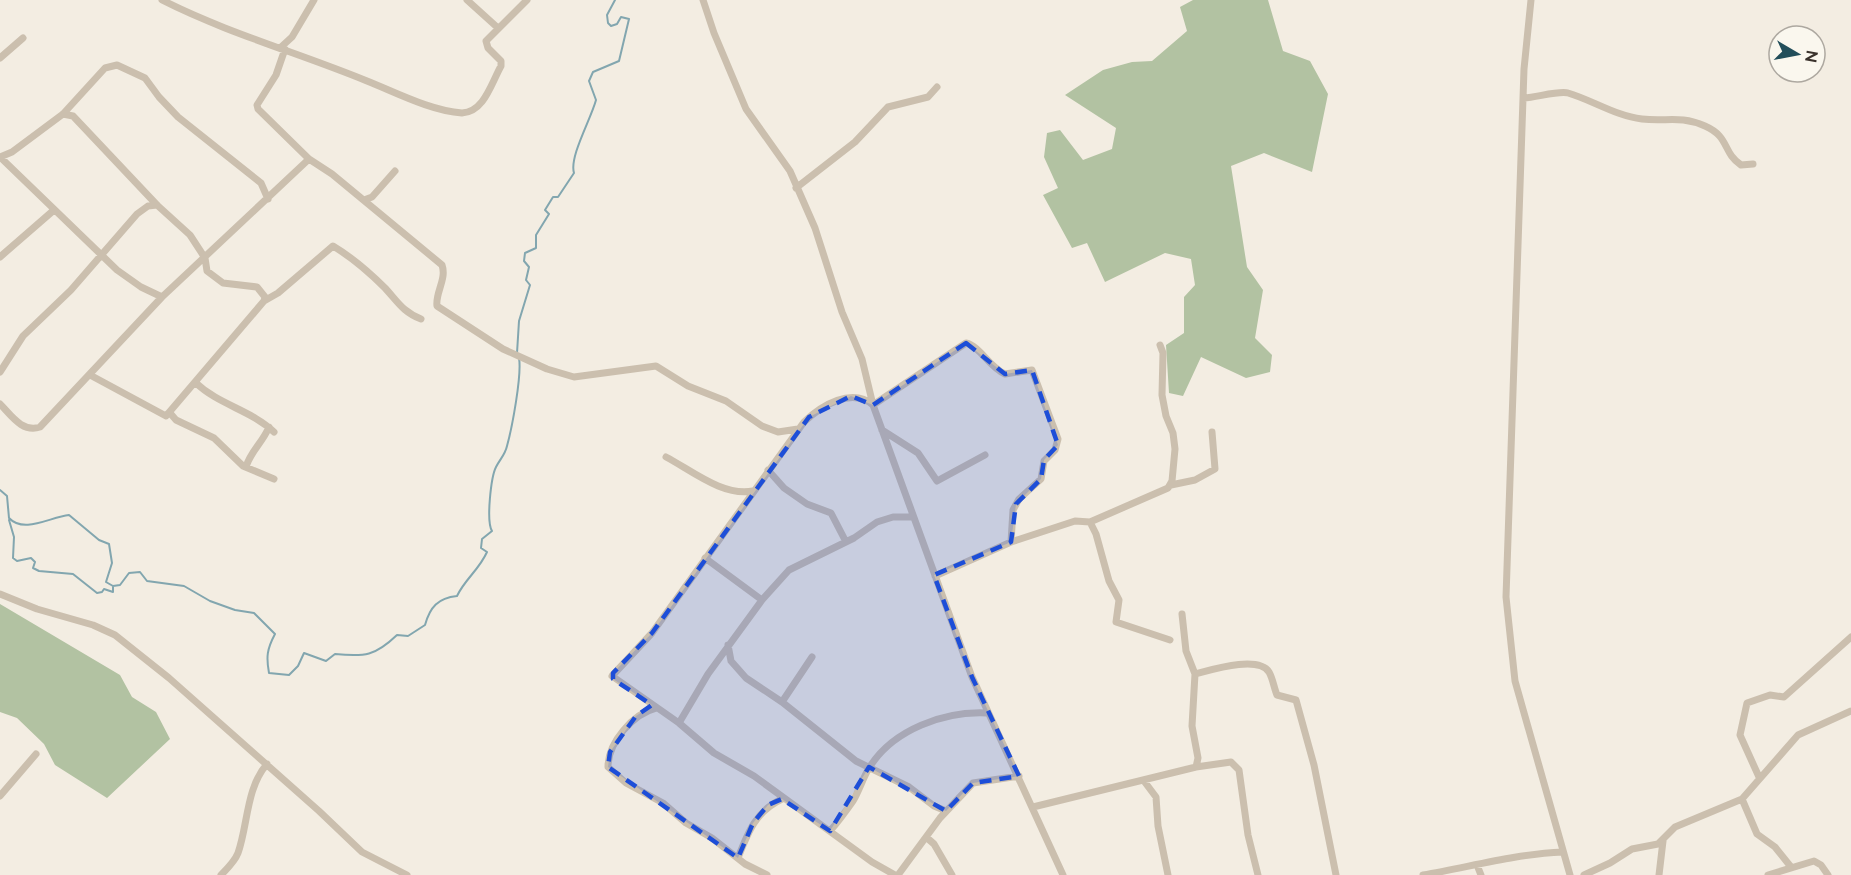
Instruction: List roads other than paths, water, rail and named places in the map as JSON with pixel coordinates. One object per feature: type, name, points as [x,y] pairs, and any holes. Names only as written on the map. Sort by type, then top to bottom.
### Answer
[{"type":"street","points":[[162,0],[401,97],[455,113],[470,113],[479,106],[501,66],[499,56],[486,44],[498,28],[527,0]]},
{"type":"street","points":[[315,0],[292,37],[282,48],[278,69],[257,105],[258,109],[309,159],[364,200],[442,264],[442,288],[436,300],[437,306],[503,349],[547,369],[573,377],[656,366],[688,386],[726,401],[770,430],[785,432],[798,429]]},
{"type":"street","points":[[467,0],[498,28]]},
{"type":"street","points":[[703,0],[714,33],[746,109],[784,162],[815,228],[842,312],[862,359],[873,405],[934,576],[987,713],[1019,776],[1063,875]]},
{"type":"street","points":[[1531,0],[1526,31],[1523,98],[1506,597],[1515,681],[1570,875]]},
{"type":"street","points":[[0,58],[23,38]]},
{"type":"street","points":[[162,297],[128,278],[0,157],[12,152],[63,114],[105,68],[117,64],[145,78],[178,117],[261,183],[268,199]]},
{"type":"street","points":[[796,188],[855,142],[888,107],[928,97],[937,87]]},
{"type":"street","points":[[1523,98],[1566,92],[1583,100],[1642,119],[1674,117],[1706,127],[1724,139],[1733,160],[1741,165],[1753,164]]},
{"type":"street","points":[[63,114],[73,116],[157,205],[190,235],[205,258],[207,271],[218,280],[257,287],[262,291],[264,301]]},
{"type":"street","points":[[0,404],[20,424],[33,429],[47,420],[162,297],[309,159]]},
{"type":"street","points":[[364,200],[372,197],[395,171]]},
{"type":"street","points":[[0,372],[22,336],[71,290],[142,209],[157,205]]},
{"type":"street","points":[[0,258],[54,210]]},
{"type":"street","points":[[90,375],[162,415],[170,413],[264,301],[278,293],[333,246],[356,260],[387,290],[406,313],[421,319]]},
{"type":"street","points":[[873,405],[966,343],[974,345],[987,362],[1005,374],[1032,370],[1058,445],[1044,461],[1041,479],[1016,504],[1012,516],[1011,542]]},
{"type":"street","points":[[1160,345],[1163,353],[1164,406],[1174,436],[1171,485]]},
{"type":"street","points":[[196,383],[208,394],[255,416],[272,430],[251,454],[246,467]]},
{"type":"street","points":[[873,405],[859,396],[846,398],[809,417],[768,470],[652,633],[612,676],[679,723],[702,744],[754,776],[872,862],[897,875],[946,811],[973,783],[1019,776]]},
{"type":"street","points":[[170,413],[176,420],[214,438],[246,467],[274,479]]},
{"type":"street","points":[[882,430],[918,453],[937,481],[985,455]]},
{"type":"street","points":[[934,576],[1011,542],[1075,521],[1090,522],[1163,491],[1171,485],[1195,480],[1215,469],[1212,432]]},
{"type":"street","points":[[666,457],[715,484],[739,492],[754,491]]},
{"type":"street","points":[[768,470],[784,488],[807,504],[831,513],[845,540]]},
{"type":"street","points":[[679,723],[728,645],[762,600],[789,570],[845,540],[854,538],[884,519],[912,517]]},
{"type":"street","points":[[1090,522],[1111,586],[1119,600],[1116,622],[1170,640]]},
{"type":"street","points":[[705,558],[762,600]]},
{"type":"street","points":[[0,594],[37,609],[93,625],[115,635],[169,678],[267,764],[362,852],[407,875]]},
{"type":"street","points":[[1182,614],[1186,651],[1194,674],[1192,726],[1198,758],[1196,767]]},
{"type":"street","points":[[1759,777],[1740,735],[1747,703],[1770,695],[1784,697],[1851,637]]},
{"type":"street","points":[[728,645],[729,655],[736,668],[856,761],[913,789],[934,806],[946,811]]},
{"type":"street","points":[[782,702],[812,657]]},
{"type":"street","points":[[1194,674],[1240,664],[1261,666],[1268,670],[1277,695],[1296,700],[1314,765],[1336,875]]},
{"type":"street","points":[[656,708],[636,716],[609,752],[608,767],[626,783],[663,803],[686,824],[705,832],[738,858],[767,875]]},
{"type":"street","points":[[1659,875],[1663,841],[1675,827],[1742,799],[1798,735],[1851,711]]},
{"type":"street","points":[[830,831],[852,803],[869,767],[899,738],[918,727],[955,714],[987,713]]},
{"type":"street","points":[[0,796],[36,754]]},
{"type":"street","points":[[1033,807],[1196,767],[1223,762],[1236,765],[1258,875]]},
{"type":"street","points":[[221,875],[238,853],[245,817],[258,778],[267,764]]},
{"type":"street","points":[[1144,781],[1156,797],[1159,834],[1168,875]]},
{"type":"street","points":[[738,858],[747,834],[757,818],[768,806],[782,798]]},
{"type":"street","points":[[1742,799],[1757,834],[1775,847],[1791,867]]},
{"type":"street","points":[[926,837],[934,844],[941,861],[952,875]]},
{"type":"street","points":[[1584,875],[1610,863],[1632,849],[1663,841]]},
{"type":"street","points":[[1423,875],[1533,853],[1563,852]]},
{"type":"street","points":[[1768,875],[1814,861],[1821,865],[1828,875]]},
{"type":"street","points":[[1477,865],[1480,875]]},
{"type":"waterway","points":[[517,353],[519,321],[530,285],[526,280],[529,267],[524,261],[525,253],[536,248],[536,235],[549,214],[545,210],[553,197],[558,197],[574,173],[573,166],[577,148],[596,100],[589,81],[593,72],[619,61],[629,19],[621,17],[617,24],[611,26],[608,23],[607,15],[615,0]]},
{"type":"waterway","points":[[0,490],[7,496],[9,518],[15,523],[30,525],[69,515],[99,540],[109,544],[112,563],[106,582],[113,586],[120,585],[129,573],[140,572],[147,581],[184,586],[210,601],[235,610],[254,613],[275,634],[268,653],[269,673],[289,675],[298,666],[304,653],[326,661],[335,654],[369,654],[397,635],[408,636],[425,625],[432,608],[440,601],[457,596],[487,552],[481,548],[482,539],[492,531],[489,518],[491,489],[494,472],[506,449],[511,427],[518,389],[519,358]]},
{"type":"waterway","points":[[9,520],[14,537],[13,558],[17,561],[31,558],[35,562],[33,568],[39,571],[73,574],[97,593],[104,589],[113,592],[113,586]]}]
